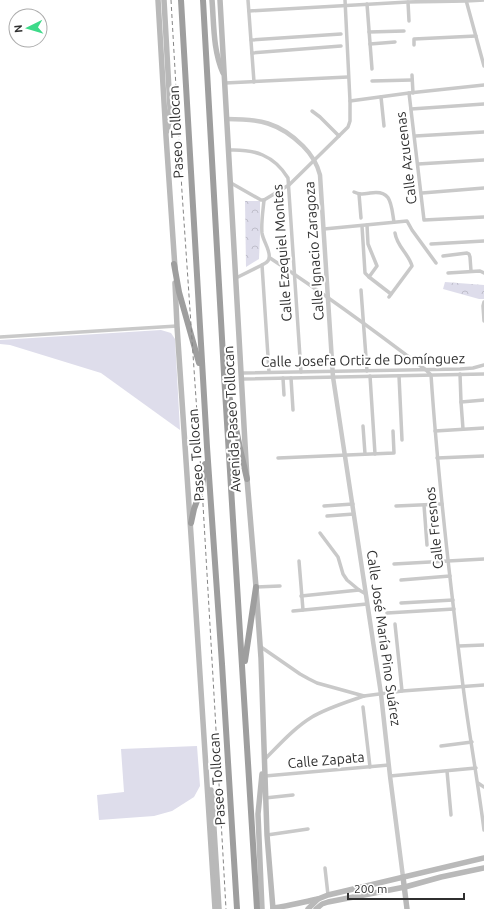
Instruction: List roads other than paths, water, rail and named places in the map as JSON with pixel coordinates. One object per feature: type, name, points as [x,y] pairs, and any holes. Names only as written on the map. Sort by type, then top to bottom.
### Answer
[{"type":"highway","name":"Paseo Tollocan","points":[[181,0],[207,447],[238,909]]},
{"type":"highway","points":[[203,0],[224,374],[257,909]]},
{"type":"highway","points":[[174,264],[179,292],[203,376]]},
{"type":"highway","points":[[224,374],[248,480]]},
{"type":"highway","points":[[191,523],[194,509],[202,487],[207,447]]},
{"type":"highway","points":[[243,673],[256,587]]},
{"type":"main road","points":[[158,0],[177,326],[215,909]]},
{"type":"main road","points":[[164,0],[170,108],[166,136]]},
{"type":"main road","name":"Avenida Paseo Tollocan","points":[[212,0],[216,52],[219,65],[225,77]]},
{"type":"main road","name":"Avenida Paseo Tollocan","points":[[220,0],[248,480],[260,646],[265,798],[273,908]]},
{"type":"main road","name":"Avenida Paseo Tollocan","points":[[262,909],[258,805],[262,765],[264,760]]},
{"type":"main road","points":[[207,776],[212,797],[219,909]]},
{"type":"main road","points":[[273,908],[289,906],[328,895],[484,858]]},
{"type":"main road","points":[[316,909],[322,904],[328,902],[484,868]]},
{"type":"main road","name":"Calle José María Pino Suárez","points":[[403,877],[407,909]]},
{"type":"main road","points":[[308,909],[318,899]]},
{"type":"street","points":[[248,0],[254,82]]},
{"type":"street","points":[[264,200],[289,185],[314,159],[347,129],[350,124],[345,0]]},
{"type":"street","points":[[249,11],[367,4],[387,1],[408,2],[433,0],[484,0]]},
{"type":"street","points":[[466,1],[484,66]]},
{"type":"street","points":[[408,2],[409,21]]},
{"type":"street","points":[[367,4],[372,69]]},
{"type":"street","points":[[369,32],[404,31]]},
{"type":"street","points":[[251,40],[341,34]]},
{"type":"street","points":[[414,45],[414,39],[476,36]]},
{"type":"street","points":[[370,44],[395,42]]},
{"type":"street","points":[[479,46],[484,45]]},
{"type":"street","points":[[252,53],[341,46]]},
{"type":"street","name":"Calle Azucenas","points":[[412,75],[411,109],[424,220],[484,217]]},
{"type":"street","points":[[225,83],[348,77]]},
{"type":"street","points":[[372,81],[412,80]]},
{"type":"street","points":[[350,101],[484,85]]},
{"type":"street","points":[[381,97],[384,126]]},
{"type":"street","points":[[411,109],[484,104]]},
{"type":"street","points":[[312,111],[339,136]]},
{"type":"street","name":"Calle Ignacio Zaragoza","points":[[227,119],[256,120],[284,130],[294,137],[314,159],[320,174],[332,371]]},
{"type":"street","points":[[415,136],[484,132]]},
{"type":"street","name":"Calle Ezequiel Montes","points":[[228,150],[240,149],[265,155],[277,164],[289,180],[294,274],[302,372]]},
{"type":"street","points":[[418,164],[484,160]]},
{"type":"street","points":[[231,183],[264,200]]},
{"type":"street","points":[[422,193],[484,188]]},
{"type":"street","points":[[354,192],[359,194],[378,192],[383,193],[390,201],[394,222]]},
{"type":"street","points":[[359,194],[361,218]]},
{"type":"street","points":[[264,200],[262,234],[270,258],[363,322],[431,375]]},
{"type":"street","points":[[324,229],[408,221],[412,230],[436,263]]},
{"type":"street","points":[[367,225],[368,241],[377,263],[377,266],[369,277]]},
{"type":"street","points":[[362,226],[366,274],[390,296],[412,266],[398,243],[395,233]]},
{"type":"street","points":[[363,242],[368,241]]},
{"type":"street","points":[[431,244],[484,241]]},
{"type":"street","points":[[443,256],[469,254],[472,271]]},
{"type":"street","points":[[236,278],[268,262],[270,258]]},
{"type":"street","points":[[262,265],[269,372]]},
{"type":"street","points":[[448,273],[472,271],[480,271],[484,273]]},
{"type":"street","points":[[361,290],[367,371]]},
{"type":"street","points":[[484,302],[484,321]]},
{"type":"street","points":[[0,337],[177,326]]},
{"type":"street","name":"Calle Josefa Ortiz de Domínguez","points":[[242,376],[269,372],[460,369],[484,365]]},
{"type":"street","points":[[460,369],[463,429]]},
{"type":"street","name":"Calle José María Pino Suárez","points":[[332,371],[381,694],[403,877]]},
{"type":"street","name":"Calle Josefa Ortiz de Domínguez","points":[[242,376],[291,378],[484,374]]},
{"type":"street","name":"Calle Fresnos","points":[[431,375],[437,458],[448,561],[463,687],[484,830]]},
{"type":"street","points":[[370,376],[376,454]]},
{"type":"street","points":[[399,376],[402,440]]},
{"type":"street","points":[[283,378],[284,395]]},
{"type":"street","points":[[291,378],[292,410]]},
{"type":"street","points":[[461,402],[484,400]]},
{"type":"street","points":[[363,426],[365,454]]},
{"type":"street","points":[[435,431],[484,428]]},
{"type":"street","points":[[278,458],[394,453],[393,431]]},
{"type":"street","points":[[437,458],[484,456]]},
{"type":"street","points":[[324,506],[352,504]]},
{"type":"street","points":[[396,506],[442,504]]},
{"type":"street","points":[[424,505],[427,545]]},
{"type":"street","points":[[327,516],[354,514]]},
{"type":"street","points":[[320,533],[338,557],[343,574],[347,580],[366,594]]},
{"type":"street","points":[[394,564],[484,559]]},
{"type":"street","points":[[299,561],[302,610]]},
{"type":"street","points":[[401,580],[450,576]]},
{"type":"street","points":[[256,587],[280,586]]},
{"type":"street","points":[[301,596],[359,590]]},
{"type":"street","points":[[401,603],[453,600]]},
{"type":"street","points":[[293,611],[367,604]]},
{"type":"street","points":[[387,613],[454,609]]},
{"type":"street","points":[[395,624],[402,691]]},
{"type":"street","points":[[459,646],[484,645]]},
{"type":"street","points":[[260,646],[309,679],[364,696]]},
{"type":"street","points":[[264,760],[294,730],[310,718],[364,696],[402,691],[484,685]]},
{"type":"street","points":[[363,707],[370,767]]},
{"type":"street","points":[[441,746],[472,742]]},
{"type":"street","name":"Calle Zapata","points":[[265,776],[389,765]]},
{"type":"street","points":[[390,776],[476,768]]},
{"type":"street","points":[[447,771],[451,815]]},
{"type":"street","points":[[478,783],[484,787]]},
{"type":"street","points":[[265,798],[293,795]]},
{"type":"street","points":[[267,835],[308,829]]},
{"type":"street","points":[[325,868],[328,895]]},
{"type":"railway","points":[[171,0],[182,192],[202,487],[226,909]]}]
